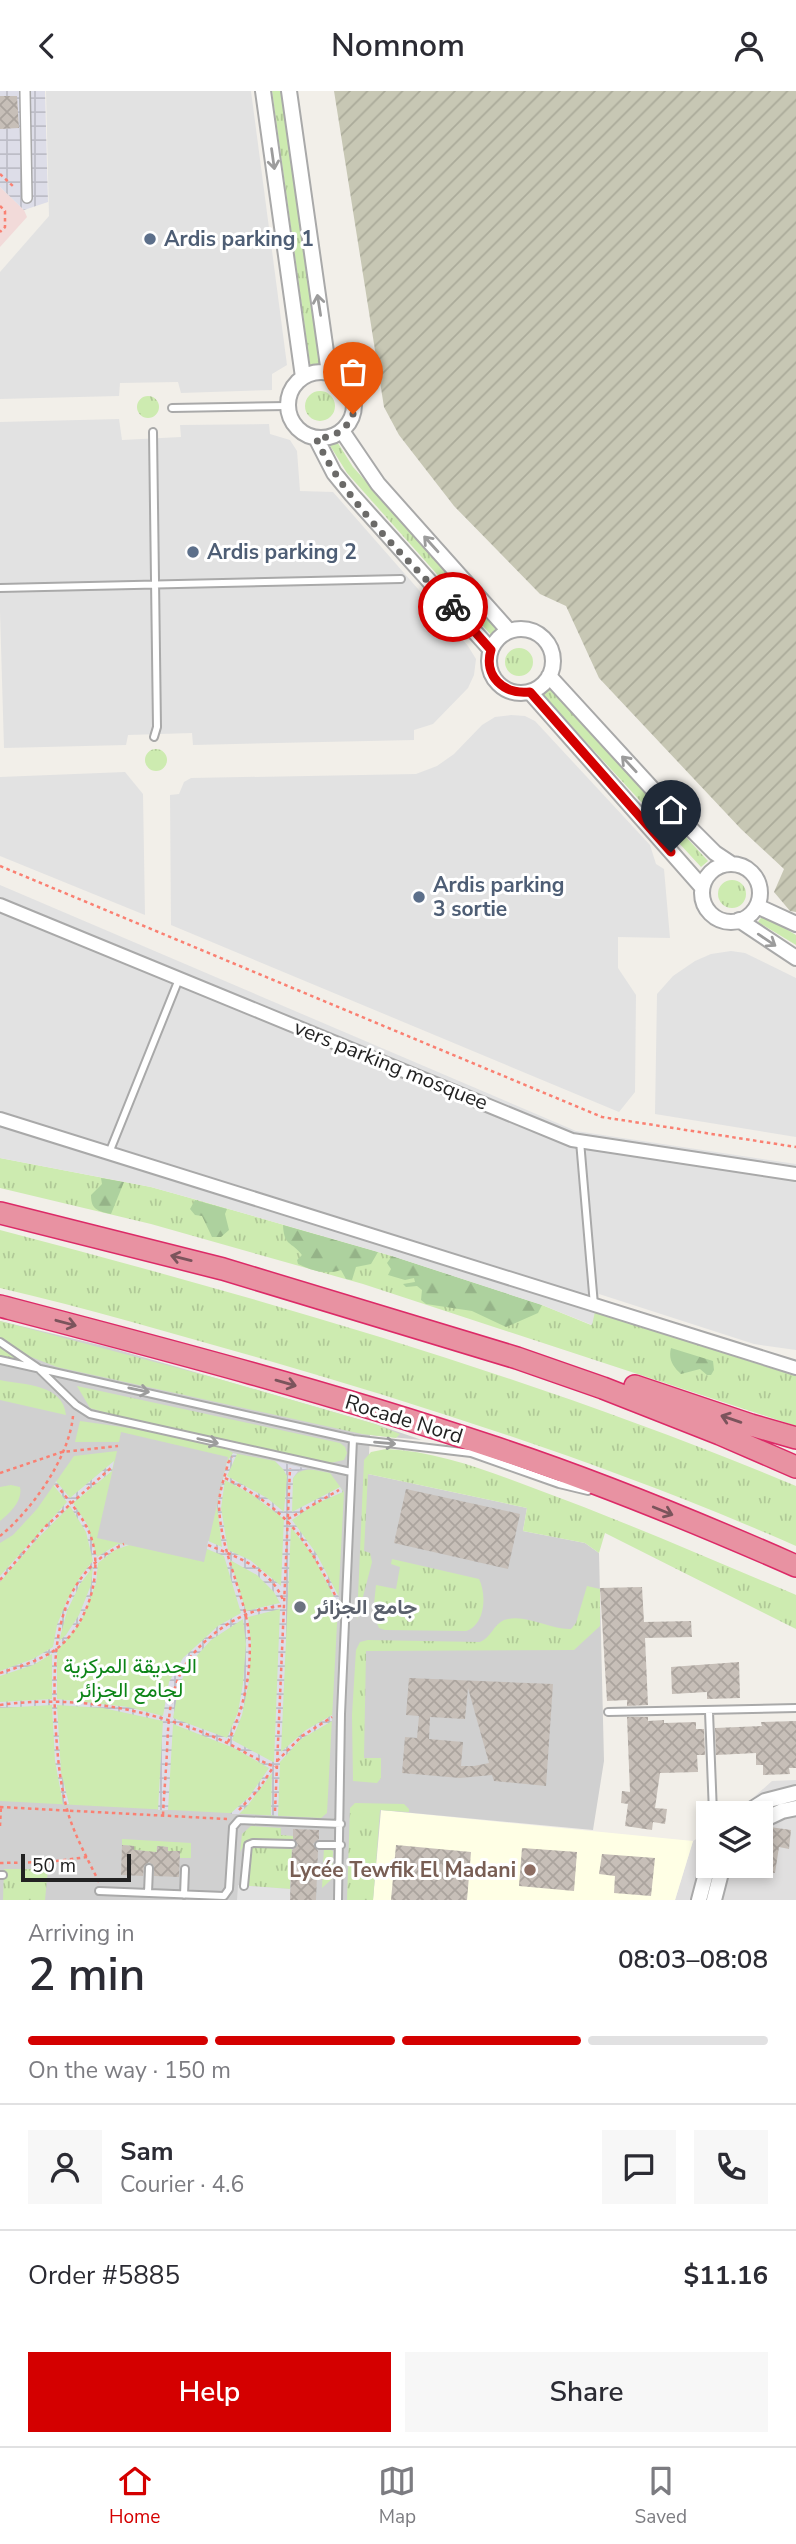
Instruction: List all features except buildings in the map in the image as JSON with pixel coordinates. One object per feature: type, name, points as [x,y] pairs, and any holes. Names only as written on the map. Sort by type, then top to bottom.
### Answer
[{"type":"highway","points":[[0,1213],[223,1269],[393,1319],[603,1388],[796,1467]]},
{"type":"highway","points":[[223,1269],[281,1278],[390,1307],[524,1347],[739,1422],[793,1437]]},
{"type":"highway","name":"Rocade Nord","points":[[0,1306],[282,1382],[492,1446],[621,1494],[796,1566]]},
{"type":"highway","points":[[746,1544],[796,1581]]},
{"type":"street","points":[[25,91],[27,198]]},
{"type":"street","points":[[263,91],[303,377]]},
{"type":"street","points":[[289,91],[329,373]]},
{"type":"street","points":[[311,373],[329,373],[347,384],[352,393],[353,414],[342,431],[334,436],[307,436],[293,424],[287,406],[289,394],[294,384],[303,377],[311,373]]},
{"type":"street","points":[[342,431],[378,484],[509,631]]},
{"type":"street","points":[[316,438],[334,473],[352,495],[491,650]]},
{"type":"street","points":[[509,631],[533,631],[543,637],[552,654],[553,666],[549,676],[540,687],[530,692],[518,693],[505,689],[496,682],[490,670],[491,650],[500,636],[509,631]]},
{"type":"street","points":[[549,676],[715,853],[754,875],[760,895],[757,906],[748,916],[729,922],[718,919],[709,912],[702,897],[702,887],[705,878],[713,869],[730,863]]},
{"type":"street","points":[[530,692],[702,887]]},
{"type":"street","name":"vers parking mosquee","points":[[0,905],[572,1140],[796,1174]]},
{"type":"street","points":[[757,906],[796,924]]},
{"type":"street","points":[[739,921],[796,958]]},
{"type":"street","points":[[0,1119],[796,1368]]},
{"type":"street","points":[[765,1801],[796,1793]]},
{"type":"street","points":[[773,1815],[796,1808]]},
{"type":"street","points":[[699,1900],[705,1878]]},
{"type":"street","points":[[714,1900],[720,1878]]},
{"type":"lane","points":[[172,408],[287,406]]},
{"type":"lane","points":[[153,432],[158,727],[154,737]]},
{"type":"lane","points":[[0,588],[401,579]]},
{"type":"lane","points":[[108,1153],[179,979]]},
{"type":"lane","points":[[580,1141],[594,1305]]},
{"type":"lane","points":[[0,1342],[38,1368],[80,1408],[89,1413],[351,1472]]},
{"type":"lane","points":[[0,1360],[353,1439],[456,1450],[478,1455],[559,1484],[588,1491],[621,1494]]},
{"type":"lane","points":[[71,1399],[73,1411]]},
{"type":"lane","points":[[338,1900],[341,1845],[341,1714],[353,1439]]},
{"type":"lane","points":[[608,1712],[796,1709]]},
{"type":"lane","points":[[709,1712],[713,1801]]},
{"type":"lane","points":[[101,1891],[130,1896],[148,1893],[162,1897],[225,1896],[229,1892],[233,1827],[236,1822],[243,1820],[341,1824]]},
{"type":"lane","points":[[244,1886],[248,1845],[292,1844]]},
{"type":"lane","points":[[319,1845],[341,1845]]},
{"type":"lane","points":[[148,1893],[149,1868]]},
{"type":"lane","points":[[184,1895],[185,1869]]},
{"type":"path","points":[[0,207],[5,211],[5,226],[0,232]]},
{"type":"path","points":[[0,866],[602,1117],[796,1147]]},
{"type":"path","points":[[0,1536],[27,1511],[62,1452],[72,1425],[73,1411]]},
{"type":"path","points":[[0,1473],[62,1452],[118,1445]]},
{"type":"path","points":[[228,1742],[240,1712],[247,1680],[249,1639],[245,1614],[226,1553],[219,1504],[228,1463],[237,1448]]},
{"type":"path","points":[[229,1819],[258,1790],[277,1762],[290,1459]]},
{"type":"path","points":[[0,1580],[30,1542],[70,1502],[113,1466]]},
{"type":"path","points":[[225,1478],[262,1499],[288,1519],[314,1554],[345,1613]]},
{"type":"path","points":[[0,1673],[30,1663],[55,1649],[71,1633],[83,1613],[95,1583],[96,1562],[89,1533],[55,1483]]},
{"type":"path","points":[[288,1519],[351,1484]]},
{"type":"path","points":[[101,1891],[68,1810],[58,1766],[55,1649],[67,1605],[84,1574],[96,1562],[124,1544]]},
{"type":"path","points":[[208,1545],[258,1569],[270,1579],[284,1604]]},
{"type":"path","points":[[163,1815],[168,1720],[173,1686],[184,1664],[209,1637],[245,1614],[284,1604]]},
{"type":"path","points":[[0,1705],[55,1701],[119,1707],[168,1720],[228,1742],[275,1767]]},
{"type":"path","points":[[277,1762],[302,1735],[341,1714]]},
{"type":"path","points":[[274,1821],[275,1767]]},
{"type":"path","points":[[0,1826],[1,1807],[243,1820]]},
{"type":"path","points":[[0,1863],[50,1862],[87,1857]]},
{"type":"shaded area","points":[[0,91],[45,91],[48,202],[24,210],[0,187]]},
{"type":"shaded area","name":"Ardis parking 1","points":[[46,91],[251,91],[287,365],[272,374],[272,390],[181,393],[178,382],[120,383],[119,396],[0,399],[0,272],[49,216]]},
{"type":"shaded area","points":[[334,91],[796,91],[796,912],[790,911],[774,892],[784,869],[741,829],[599,678],[566,606],[540,594],[454,506],[399,435],[384,407]]},
{"type":"shaded area","points":[[0,187],[24,210],[27,217],[0,247]]},
{"type":"shaded area","name":"Ardis parking 2","points":[[119,419],[122,440],[181,437],[180,425],[269,424],[270,434],[290,440],[297,451],[300,491],[333,492],[468,646],[476,659],[474,675],[468,688],[433,724],[414,730],[414,740],[193,745],[192,733],[128,735],[126,745],[4,748],[0,612],[0,422]]},
{"type":"shaded area","name":"Ardis parking 3 sortie","points":[[525,716],[535,721],[650,845],[656,864],[664,869],[670,938],[618,937],[618,968],[636,995],[635,1092],[619,1112],[171,925],[170,795],[179,794],[184,782],[191,778],[416,774],[437,766],[454,754],[482,725],[495,717]]},
{"type":"shaded area","points":[[125,772],[143,794],[145,915],[0,856],[0,777]]},
{"type":"shaded area","points":[[0,885],[576,1131],[796,1164],[796,1350],[754,1344],[599,1294],[592,1325],[542,1305],[392,1256],[201,1201],[151,1187],[0,1158]]},
{"type":"shaded area","points":[[731,951],[745,953],[796,978],[796,1137],[655,1114],[657,994],[673,976],[695,961],[711,954]]},
{"type":"shaded area","name":"جامع الجزائر","points":[[0,1321],[108,1347],[422,1440],[370,1435],[368,1474],[527,1508],[523,1531],[585,1543],[599,1553],[604,1761],[593,1830],[381,1810],[373,1900],[0,1900]]},
{"type":"shaded area","points":[[233,1453],[237,1454],[227,1476],[267,1498],[284,1512],[287,1476],[275,1461],[308,1469],[298,1471],[293,1478],[292,1512],[340,1487],[343,1492],[315,1504],[292,1520],[316,1553],[339,1597],[338,1605],[313,1556],[291,1527],[281,1752],[306,1730],[332,1715],[332,1721],[301,1739],[280,1762],[278,1816],[271,1815],[272,1773],[239,1814],[230,1814],[249,1797],[269,1768],[234,1748],[173,1724],[168,1810],[158,1810],[163,1721],[103,1708],[57,1705],[61,1772],[69,1804],[63,1804],[55,1761],[52,1705],[0,1708],[0,1702],[52,1699],[52,1654],[33,1665],[0,1676],[0,1671],[33,1659],[53,1647],[57,1625],[67,1600],[93,1561],[86,1532],[70,1506],[0,1582],[0,1576],[67,1502],[54,1486],[56,1481],[70,1498],[114,1461],[112,1471],[73,1503],[87,1524],[97,1557],[118,1544],[129,1545],[115,1550],[98,1563],[96,1583],[81,1622],[57,1651],[57,1699],[128,1707],[163,1716],[169,1682],[183,1658],[218,1626],[241,1613],[224,1556],[207,1549],[208,1541],[222,1547],[217,1506],[227,1462]],"holes":[[[225,1480],[251,1494],[284,1519],[281,1586],[250,1560],[228,1550],[221,1508]],[[230,1560],[257,1575],[274,1592],[280,1603],[246,1611]],[[93,1567],[91,1585],[79,1615],[59,1641],[67,1611],[80,1584]],[[280,1609],[274,1762],[232,1740],[242,1715],[249,1681],[251,1643],[248,1617]],[[243,1619],[246,1644],[243,1684],[238,1712],[227,1738],[173,1718],[179,1685],[191,1662],[211,1640]]]},
{"type":"shaded area","points":[[796,1780],[796,1900],[675,1900],[693,1841],[696,1839],[696,1878],[773,1878],[773,1801],[750,1801],[772,1781]]},
{"type":"shaded area","name":"Lycée Tewfik El Madani","points":[[380,1810],[693,1841],[675,1900],[373,1900]]},
{"type":"shaded area","points":[[238,1885],[290,1889],[290,1900],[237,1900]]},
{"type":"green space","points":[[272,91],[282,91],[320,364],[310,365]]},
{"type":"green space","points":[[320,391],[331,395],[335,406],[331,417],[320,421],[309,417],[305,406],[309,395]]},
{"type":"green space","points":[[148,396],[156,399],[159,407],[156,415],[148,418],[140,415],[137,407],[140,399]]},
{"type":"green space","points":[[336,440],[353,467],[498,629],[491,635],[347,473],[329,444]]},
{"type":"green space","points":[[519,648],[529,652],[533,662],[529,672],[519,676],[509,672],[505,662],[509,652]]},
{"type":"green space","points":[[548,687],[708,861],[701,867],[541,693]]},
{"type":"green space","points":[[156,749],[164,752],[167,760],[164,768],[156,771],[148,768],[145,760],[148,752]]},
{"type":"green space","points":[[732,880],[742,884],[746,894],[742,904],[732,908],[722,904],[718,894],[722,884]]},
{"type":"green space","points":[[763,915],[796,935],[796,945],[758,922]]},
{"type":"green space","points":[[0,1158],[151,1187],[392,1256],[542,1305],[591,1325],[594,1312],[796,1376],[796,1426],[363,1284],[151,1224],[0,1188]]},
{"type":"green space","points":[[101,1178],[124,1182],[111,1214],[99,1211],[92,1204],[91,1195],[102,1184]]},
{"type":"green space","points":[[195,1200],[227,1209],[225,1214],[229,1230],[221,1237],[212,1237],[202,1216],[195,1215],[190,1209]]},
{"type":"green space","points":[[283,1225],[378,1252],[371,1264],[356,1267],[352,1280],[346,1279],[341,1270],[314,1270],[298,1264],[297,1260],[302,1255],[287,1240]]},
{"type":"green space","points":[[0,1230],[202,1285],[402,1344],[502,1376],[699,1447],[796,1486],[796,1546],[664,1491],[461,1420],[256,1357],[0,1288]]},
{"type":"green space","points":[[392,1256],[542,1305],[538,1313],[506,1327],[472,1311],[426,1304],[421,1300],[422,1290],[417,1286],[406,1287],[403,1284],[415,1282],[414,1278],[405,1280],[388,1275],[391,1269],[387,1263]]},
{"type":"green space","points":[[0,1321],[219,1379],[375,1424],[400,1434],[396,1438],[362,1434],[57,1367],[13,1350],[38,1368],[0,1360]]},
{"type":"green space","points":[[671,1348],[713,1361],[714,1370],[711,1375],[700,1369],[681,1374],[672,1363]]},
{"type":"green space","points":[[0,1380],[31,1385],[50,1392],[58,1397],[66,1415],[0,1400]]},
{"type":"green space","points":[[77,1386],[340,1443],[347,1453],[344,1460],[330,1463],[110,1414],[90,1408]]},
{"type":"green space","name":"الحديقة المركزية لجامع الجزائر","points":[[80,1421],[136,1429],[275,1461],[293,1478],[305,1470],[330,1473],[344,1492],[327,1813],[321,1818],[0,1801],[0,1543],[13,1535],[37,1509],[74,1456],[117,1451],[97,1538],[204,1562],[228,1457],[121,1432],[119,1442],[75,1442]]},
{"type":"green space","points":[[386,1449],[443,1458],[499,1475],[794,1594],[796,1629],[605,1533],[599,1553],[585,1543],[523,1531],[527,1508],[368,1474],[364,1551],[370,1553],[372,1562],[357,1620],[364,1460],[371,1452]]},
{"type":"green space","points":[[0,1487],[20,1487],[20,1497],[12,1510],[0,1521]]},
{"type":"green space","points":[[392,1559],[479,1579],[483,1593],[483,1609],[477,1623],[466,1631],[379,1628],[373,1614],[376,1585],[396,1589],[400,1567],[391,1564]]},
{"type":"green space","points":[[587,1586],[600,1589],[600,1626],[574,1650],[366,1651],[364,1758],[381,1758],[381,1778],[377,1783],[353,1781],[352,1715],[356,1650],[360,1642],[480,1642],[487,1638],[500,1622],[512,1618],[571,1629],[576,1623]]},
{"type":"green space","points":[[355,1803],[404,1804],[409,1809],[409,1812],[380,1810],[373,1900],[347,1900],[350,1808]]},
{"type":"green space","points":[[251,1826],[281,1828],[281,1835],[293,1836],[293,1842],[256,1840],[244,1846],[240,1852],[242,1834]]},
{"type":"green space","points":[[122,1839],[191,1843],[191,1858],[180,1858],[180,1851],[168,1851],[168,1847],[157,1846],[156,1858],[145,1857],[145,1851],[122,1845]]},
{"type":"green space","points":[[258,1846],[292,1848],[290,1889],[248,1886],[251,1850]]},
{"type":"green space","points":[[324,1847],[333,1851],[332,1879],[322,1888]]},
{"type":"green space","points":[[4,1869],[48,1869],[45,1900],[3,1900]]},
{"type":"way so far","points":[[353,414],[342,431],[334,436],[316,438],[323,454],[334,473],[396,547],[453,607]]},
{"type":"place","name":"Ardis parking 1","points":[[150,239]]},
{"type":"place","name":"Ardis parking 2","points":[[193,552]]},
{"type":"place","name":"Ardis parking 3 sortie","points":[[419,897]]},
{"type":"place","name":"جامع الجزائر","points":[[300,1607]]},
{"type":"place","name":"Lycée Tewfik El Madani","points":[[530,1870]]},
{"type":"route","points":[[453,607],[491,650],[490,670],[496,682],[505,689],[518,693],[530,692],[671,852]]}]
